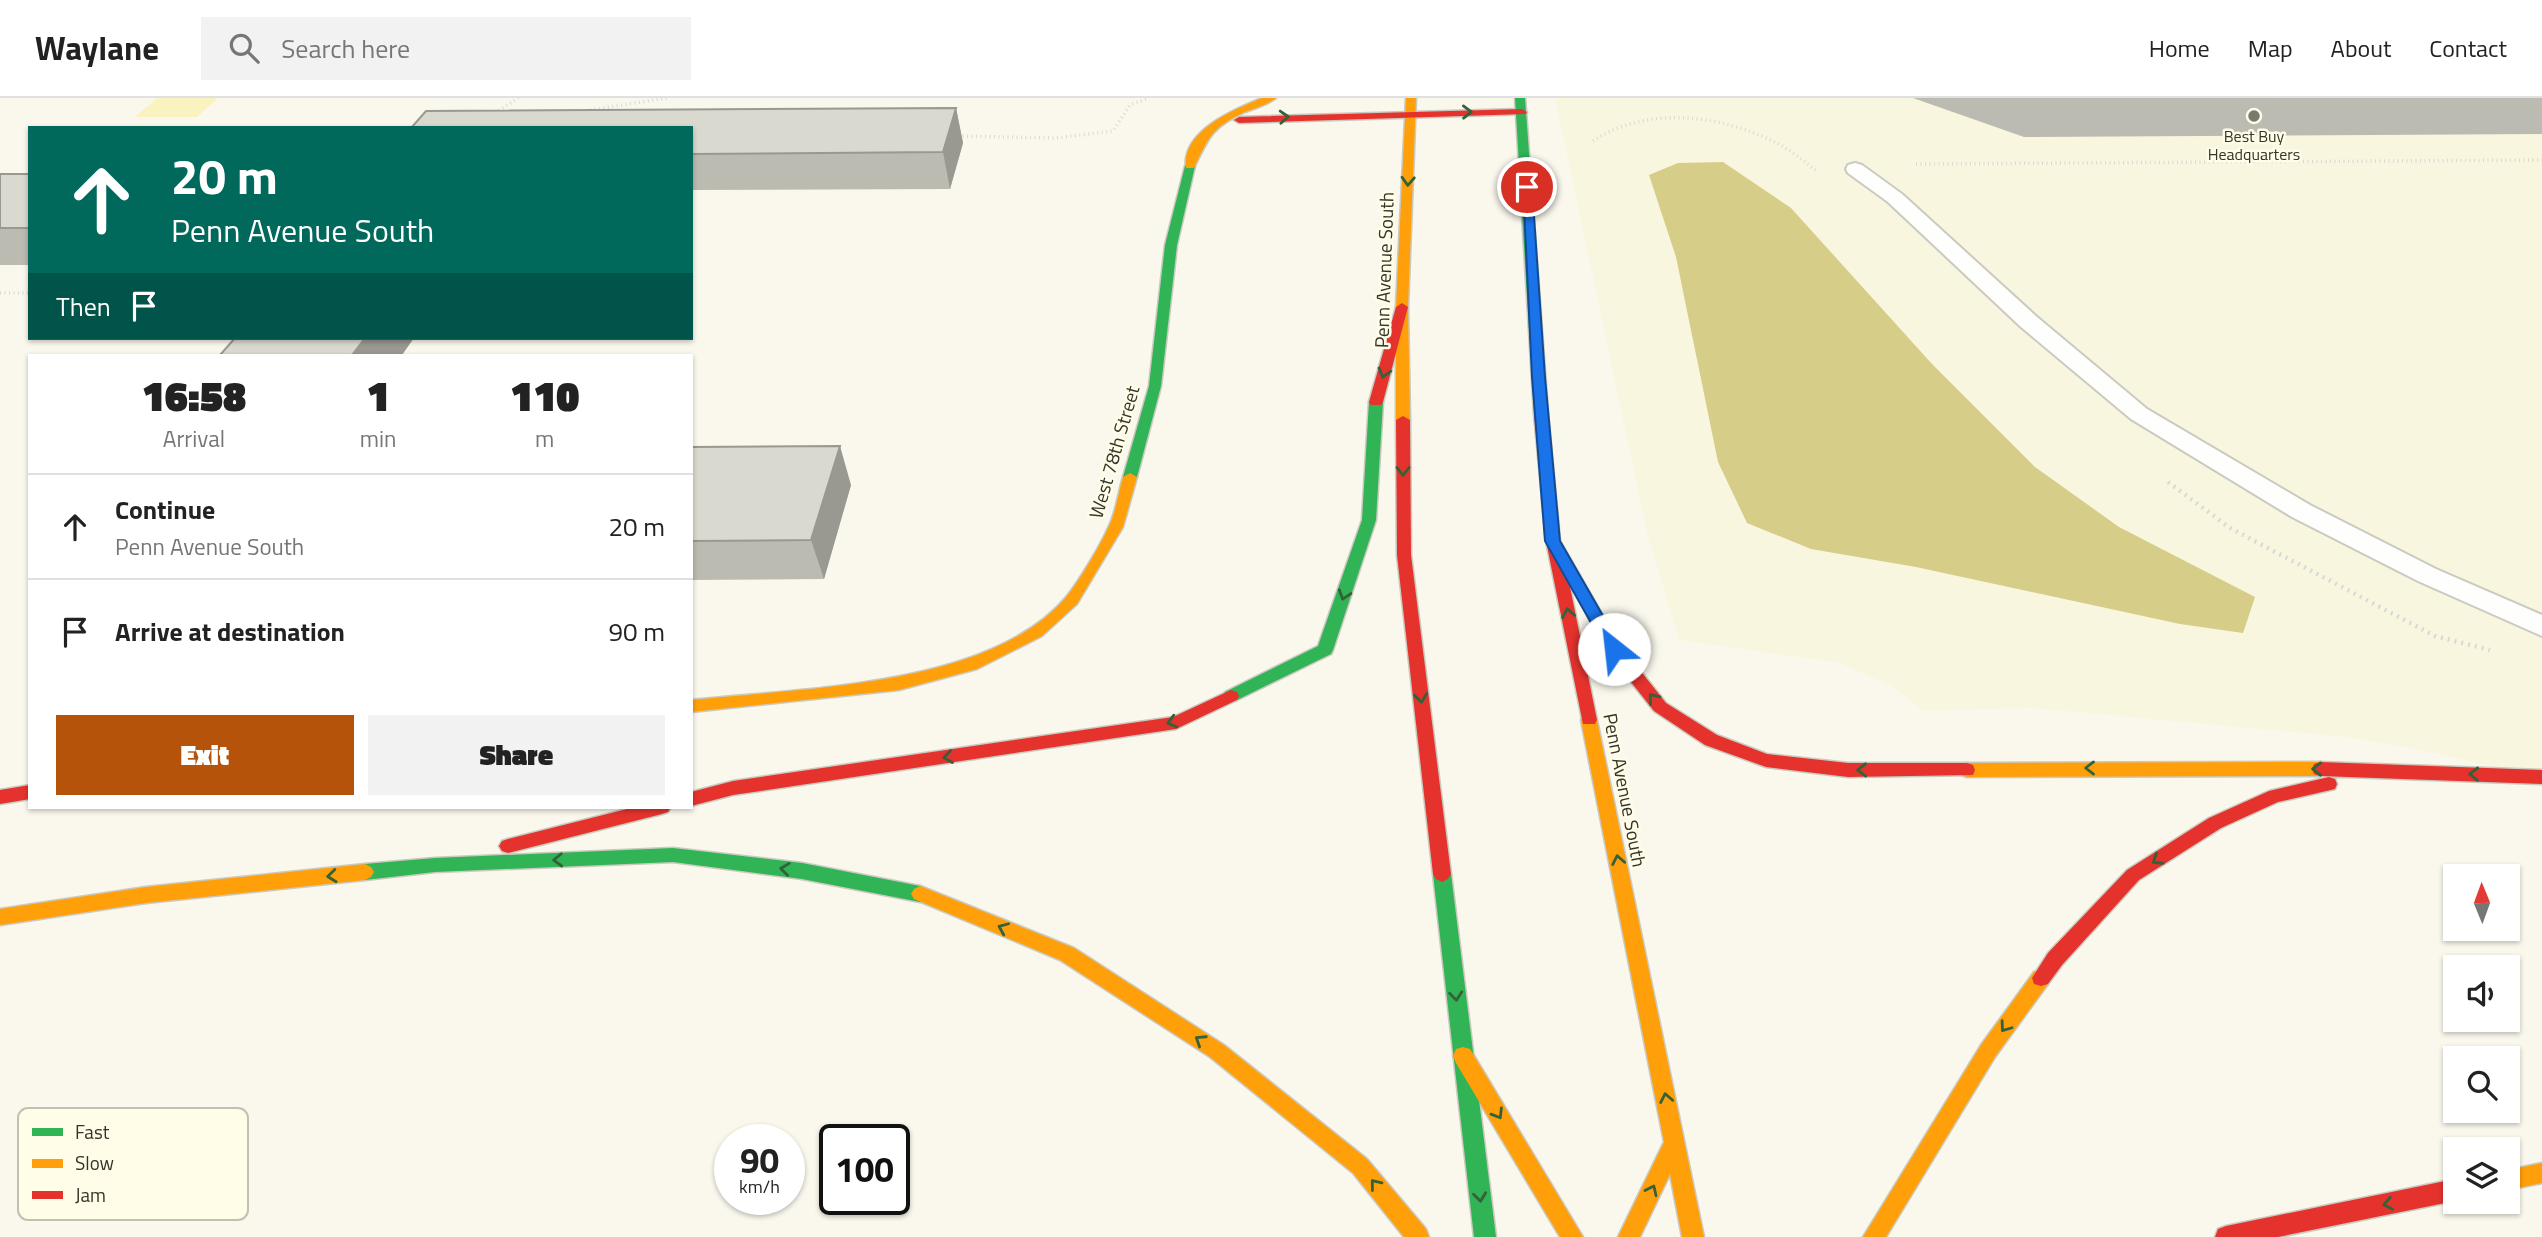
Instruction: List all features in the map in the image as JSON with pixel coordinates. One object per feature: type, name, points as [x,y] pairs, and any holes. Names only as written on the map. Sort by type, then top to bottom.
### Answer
[{"type":"main road","name":"West 78th Street","points":[[693,706],[899,684],[971,665],[1037,632],[1072,600],[1116,527],[1155,386],[1171,245],[1194,147],[1216,122],[1271,98]]},
{"type":"main road","points":[[1216,122],[1411,106],[1521,105]]},
{"type":"main road","name":"Penn Avenue South","points":[[1521,105],[1538,377],[1553,541],[1693,1237]]},
{"type":"main road","name":"Penn Avenue South","points":[[1411,106],[1402,307],[1404,555],[1485,1237]]},
{"type":"main road","points":[[693,799],[733,789],[1176,723],[1325,650],[1368,520],[1376,403],[1402,307]]},
{"type":"main road","points":[[1553,541],[1614,649],[1660,707],[1711,740],[1766,760],[1848,771],[2074,768],[2386,771],[2542,777]]},
{"type":"main road","points":[[1874,1237],[1988,1051],[2055,959],[2133,875],[2215,823],[2275,796],[2386,771]]},
{"type":"main road","points":[[0,797],[28,792]]},
{"type":"main road","points":[[435,865],[654,809]]},
{"type":"main road","points":[[0,917],[146,895],[435,865],[673,855],[802,871],[925,895],[1066,954],[1217,1051],[1360,1166],[1418,1237]]},
{"type":"main road","points":[[1463,1056],[1572,1237]]},
{"type":"main road","points":[[1629,1237],[1674,1143]]},
{"type":"main road","points":[[2520,1178],[2542,1173]]},
{"type":"main road","points":[[2225,1237],[2443,1192]]},
{"type":"lane","points":[[1855,169],[1895,198],[2029,323],[2139,414],[2301,512],[2427,575],[2542,625]]},
{"type":"path","points":[[491,115],[518,98]]},
{"type":"path","points":[[581,111],[667,98]]},
{"type":"path","points":[[953,136],[1044,138],[1102,134],[1113,131],[1130,105],[1149,98]]},
{"type":"path","points":[[1914,164],[2542,160]]},
{"type":"path","points":[[0,293],[28,293]]},
{"type":"shaded area","points":[[157,98],[218,98],[197,117],[135,117]]},
{"type":"shaded area","name":"Best Buy Headquarters","points":[[1555,98],[2542,98],[2542,778],[2421,750],[2346,737],[2031,708],[1924,711],[1893,687],[1840,663],[1679,640],[1647,533]]},
{"type":"shaded area","points":[[1723,162],[1791,208],[1932,364],[2035,467],[2119,527],[2255,597],[2243,633],[2180,624],[1916,567],[1811,549],[1747,523],[1718,462],[1676,257],[1649,175],[1678,163]]},
{"type":"building","points":[[956,108],[943,152],[693,154],[693,126],[413,126],[426,111]]},
{"type":"building","points":[[0,174],[28,174],[28,228],[0,228]]},
{"type":"building","points":[[233,340],[363,340],[353,354],[221,354]]},
{"type":"building","points":[[840,446],[811,540],[693,541],[693,447]]},
{"type":"traffic: fast","points":[[1520,98],[1541,413]]},
{"type":"traffic: fast","points":[[1130,477],[1155,386],[1171,245],[1190,166]]},
{"type":"traffic: fast","points":[[1231,696],[1325,650],[1369,520],[1376,402]]},
{"type":"traffic: fast","points":[[365,872],[435,865],[673,855],[802,871],[920,894]]},
{"type":"traffic: fast","points":[[1442,874],[1485,1237]]},
{"type":"traffic: slow","points":[[1190,166],[1195,151],[1210,129],[1232,115],[1271,98]]},
{"type":"traffic: slow","points":[[1403,420],[1402,307],[1411,98]]},
{"type":"traffic: slow","points":[[693,706],[899,684],[971,665],[1037,632],[1072,600],[1116,527],[1130,477]]},
{"type":"traffic: slow","points":[[1589,720],[1693,1237]]},
{"type":"traffic: slow","points":[[1967,770],[2320,769]]},
{"type":"traffic: slow","points":[[0,917],[146,895],[365,872]]},
{"type":"traffic: slow","points":[[920,894],[1067,954],[1217,1051],[1360,1166],[1418,1237]]},
{"type":"traffic: slow","points":[[1874,1237],[1988,1051],[2041,978]]},
{"type":"traffic: slow","points":[[1463,1056],[1572,1237]]},
{"type":"traffic: slow","points":[[1629,1237],[1674,1143]]},
{"type":"traffic: slow","points":[[2520,1178],[2542,1173]]},
{"type":"traffic: jam","points":[[1239,120],[1522,112]]},
{"type":"traffic: jam","points":[[1376,402],[1402,307]]},
{"type":"traffic: jam","points":[[1541,413],[1553,541],[1589,720]]},
{"type":"traffic: jam","points":[[1403,420],[1404,555],[1442,874]]},
{"type":"traffic: jam","points":[[1553,541],[1614,649],[1660,707],[1711,740],[1766,760],[1848,770],[1967,770]]},
{"type":"traffic: jam","points":[[693,798],[733,788],[1176,723],[1231,696]]},
{"type":"traffic: jam","points":[[2320,769],[2542,777]]},
{"type":"traffic: jam","points":[[2041,978],[2055,959],[2133,875],[2215,823],[2275,796],[2329,784]]},
{"type":"traffic: jam","points":[[0,797],[28,792]]},
{"type":"traffic: jam","points":[[508,846],[654,809]]},
{"type":"traffic: jam","points":[[2226,1237],[2443,1192]]},
{"type":"place","name":"Best Buy Headquarters","points":[[2254,116]]},
{"type":"route","points":[[1527,187],[1538,377],[1553,541],[1614,649]]}]
